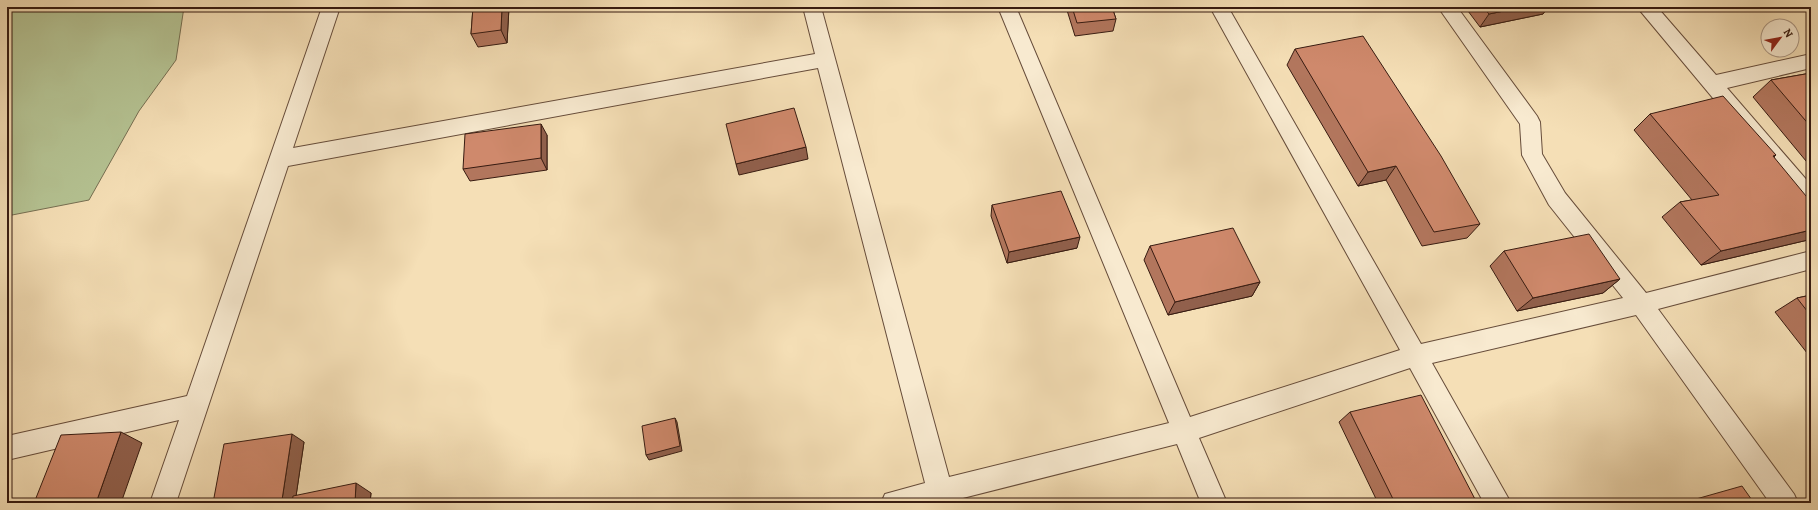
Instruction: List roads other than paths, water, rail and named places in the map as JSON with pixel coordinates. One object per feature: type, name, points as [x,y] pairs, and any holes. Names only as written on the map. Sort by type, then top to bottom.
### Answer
[{"type":"street","points":[[163,503],[331,7]]},
{"type":"street","points":[[812,7],[942,497]]},
{"type":"street","points":[[1007,7],[1214,503]]},
{"type":"street","points":[[1219,7],[1498,503]]},
{"type":"street","points":[[1448,7],[1530,122],[1532,155],[1557,200],[1641,304],[1785,503]]},
{"type":"street","points":[[1646,7],[1811,200]]},
{"type":"street","points":[[280,158],[826,59]]},
{"type":"street","points":[[1712,84],[1811,61]]},
{"type":"street","points":[[894,503],[942,497],[1184,431],[1415,356],[1641,304],[1811,260]]},
{"type":"street","points":[[7,448],[196,405]]}]
